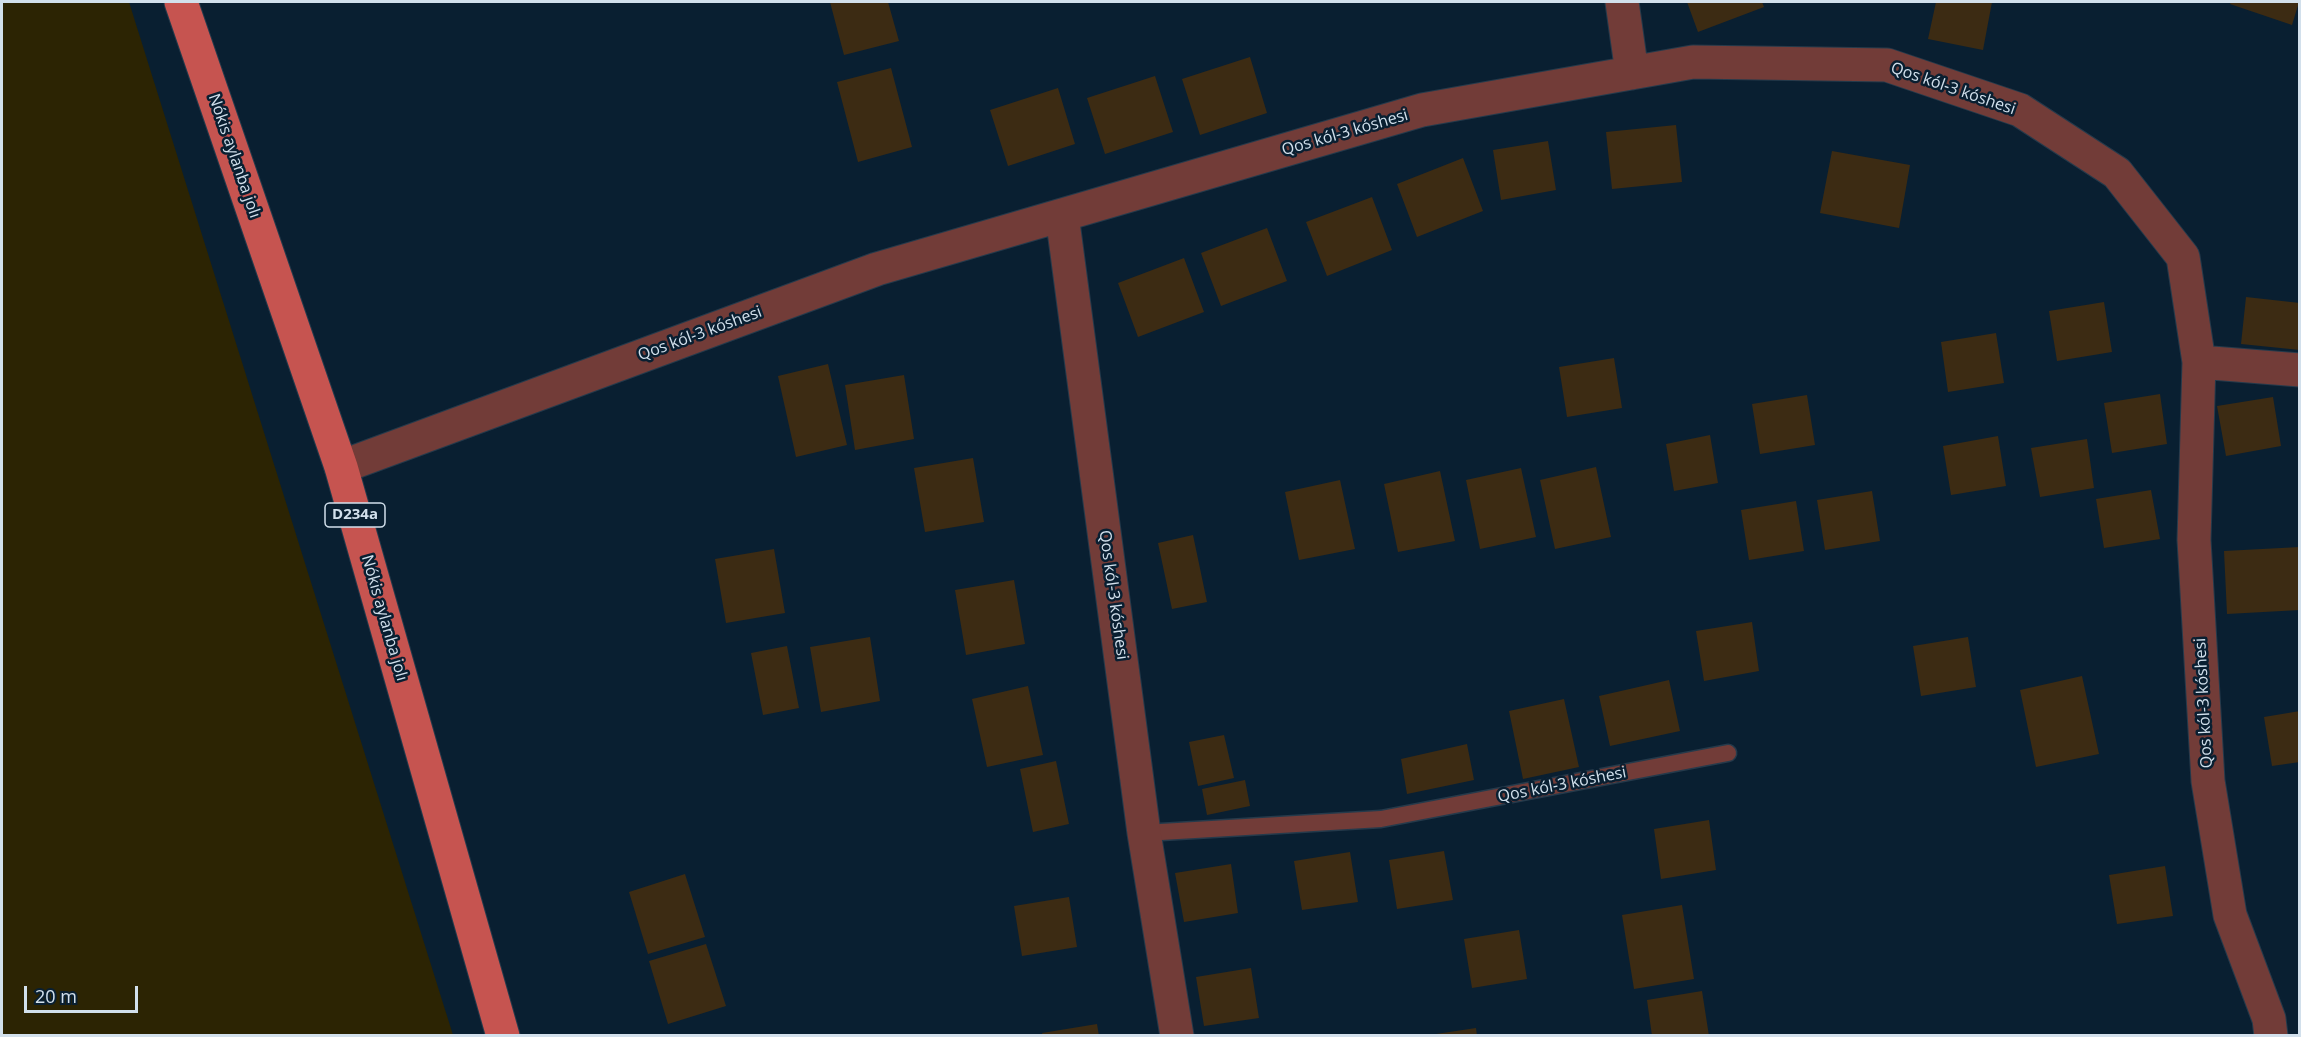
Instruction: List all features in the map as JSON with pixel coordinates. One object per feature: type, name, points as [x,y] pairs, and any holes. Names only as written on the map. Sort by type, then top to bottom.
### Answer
[{"type":"main road","name":"Nókis aylanba jolı","points":[[181,2],[341,467],[503,1035]]},
{"type":"street","points":[[1622,2],[1632,73]]},
{"type":"street","name":"Qos kól-3 kóshesi","points":[[341,467],[877,269],[1422,110],[1693,62],[1887,65],[2020,110],[2116,173],[2182,257],[2199,362],[2194,540],[2208,781],[2230,915],[2269,1018],[2271,1035]]},
{"type":"street","name":"Qos kól-3 kóshesi","points":[[1062,215],[1144,833],[1177,1035]]},
{"type":"street","points":[[2199,362],[2300,370]]},
{"type":"lane","name":"Qos kól-3 kóshesi","points":[[1144,833],[1381,819],[1728,753]]},
{"type":"sand","points":[[2,2],[129,2],[453,1035],[2,1035]]},
{"type":"building","points":[[830,2],[888,2],[899,41],[844,55]]},
{"type":"building","points":[[1687,2],[1762,2],[1764,7],[1698,32]]},
{"type":"building","points":[[1936,2],[1992,2],[1983,50],[1928,39]]},
{"type":"building","points":[[2231,2],[2299,2],[2292,25],[2230,4]]},
{"type":"building","points":[[1250,57],[1267,113],[1200,135],[1182,79]]},
{"type":"building","points":[[891,68],[912,147],[858,162],[837,82]]},
{"type":"building","points":[[1155,76],[1173,132],[1105,154],[1087,98]]},
{"type":"building","points":[[1058,88],[1075,144],[1008,166],[990,110]]},
{"type":"building","points":[[1676,125],[1682,182],[1612,189],[1606,132]]},
{"type":"building","points":[[1548,141],[1556,190],[1501,200],[1493,150]]},
{"type":"building","points":[[1832,151],[1910,165],[1899,228],[1820,213]]},
{"type":"building","points":[[1463,158],[1483,211],[1417,237],[1397,184]]},
{"type":"building","points":[[1372,197],[1392,250],[1327,276],[1306,222]]},
{"type":"building","points":[[1267,228],[1287,281],[1221,306],[1201,253]]},
{"type":"building","points":[[1184,258],[1204,312],[1138,337],[1118,283]]},
{"type":"building","points":[[2246,297],[2300,303],[2300,350],[2241,344]]},
{"type":"building","points":[[2104,302],[2112,352],[2057,361],[2049,311]]},
{"type":"building","points":[[1996,333],[2004,383],[1948,392],[1941,342]]},
{"type":"building","points":[[1614,358],[1622,408],[1567,417],[1559,367]]},
{"type":"building","points":[[828,364],[847,445],[796,457],[778,376]]},
{"type":"building","points":[[904,375],[914,439],[855,450],[845,385]]},
{"type":"building","points":[[2160,394],[2167,444],[2112,453],[2104,403]]},
{"type":"building","points":[[1807,395],[1815,445],[1760,454],[1752,404]]},
{"type":"building","points":[[2273,397],[2281,446],[2226,456],[2217,406]]},
{"type":"building","points":[[1710,435],[1718,483],[1674,491],[1666,444]]},
{"type":"building","points":[[1998,436],[2006,486],[1951,495],[1943,446]]},
{"type":"building","points":[[2087,439],[2094,488],[2040,497],[2031,448]]},
{"type":"building","points":[[973,458],[984,522],[925,532],[914,468]]},
{"type":"building","points":[[1596,467],[1611,537],[1555,549],[1540,480]]},
{"type":"building","points":[[1521,468],[1536,537],[1480,549],[1466,480]]},
{"type":"building","points":[[1440,471],[1455,541],[1398,552],[1384,484]]},
{"type":"building","points":[[1340,480],[1355,549],[1299,560],[1285,492]]},
{"type":"building","points":[[2151,490],[2160,539],[2104,548],[2096,499]]},
{"type":"building","points":[[1872,491],[1880,541],[1825,550],[1817,500]]},
{"type":"building","points":[[1796,501],[1804,551],[1749,560],[1741,510]]},
{"type":"building","points":[[1193,535],[1207,602],[1172,609],[1158,543]]},
{"type":"building","points":[[2300,547],[2300,610],[2227,614],[2224,551]]},
{"type":"building","points":[[774,549],[785,613],[726,623],[715,559]]},
{"type":"building","points":[[1014,580],[1025,644],[966,655],[955,590]]},
{"type":"building","points":[[1752,622],[1759,671],[1704,681],[1696,631]]},
{"type":"building","points":[[870,637],[880,701],[821,712],[810,647]]},
{"type":"building","points":[[1968,637],[1976,687],[1921,696],[1913,646]]},
{"type":"building","points":[[787,646],[799,708],[763,715],[751,653]]},
{"type":"building","points":[[2082,676],[2099,754],[2036,767],[2020,690]]},
{"type":"building","points":[[1669,680],[1680,731],[1610,746],[1599,696]]},
{"type":"building","points":[[1028,686],[1043,755],[987,767],[972,699]]},
{"type":"building","points":[[1564,699],[1579,767],[1523,779],[1509,711]]},
{"type":"building","points":[[2300,711],[2300,762],[2272,766],[2264,717]]},
{"type":"building","points":[[1224,735],[1234,778],[1198,786],[1189,742]]},
{"type":"building","points":[[1467,744],[1474,780],[1407,794],[1401,759]]},
{"type":"building","points":[[1056,761],[1069,824],[1033,832],[1020,769]]},
{"type":"building","points":[[1245,780],[1250,806],[1207,815],[1202,789]]},
{"type":"building","points":[[1709,820],[1716,870],[1661,879],[1654,829]]},
{"type":"building","points":[[1444,851],[1453,900],[1397,909],[1389,860]]},
{"type":"building","points":[[1350,852],[1358,902],[1302,910],[1294,861]]},
{"type":"building","points":[[1231,864],[1238,913],[1184,922],[1175,873]]},
{"type":"building","points":[[2165,866],[2173,916],[2117,924],[2109,875]]},
{"type":"building","points":[[685,874],[705,937],[648,954],[629,892]]},
{"type":"building","points":[[1069,897],[1077,947],[1022,956],[1014,906]]},
{"type":"building","points":[[1682,905],[1694,979],[1634,989],[1622,915]]},
{"type":"building","points":[[1519,930],[1527,979],[1472,988],[1464,939]]},
{"type":"building","points":[[706,944],[726,1006],[668,1024],[649,961]]},
{"type":"building","points":[[1251,968],[1259,1018],[1204,1026],[1196,977]]},
{"type":"building","points":[[1702,991],[1709,1036],[1652,1036],[1647,1000]]},
{"type":"building","points":[[1097,1024],[1099,1036],[1043,1036],[1042,1033]]},
{"type":"building","points":[[1476,1028],[1477,1036],[1436,1036],[1436,1034]]}]
